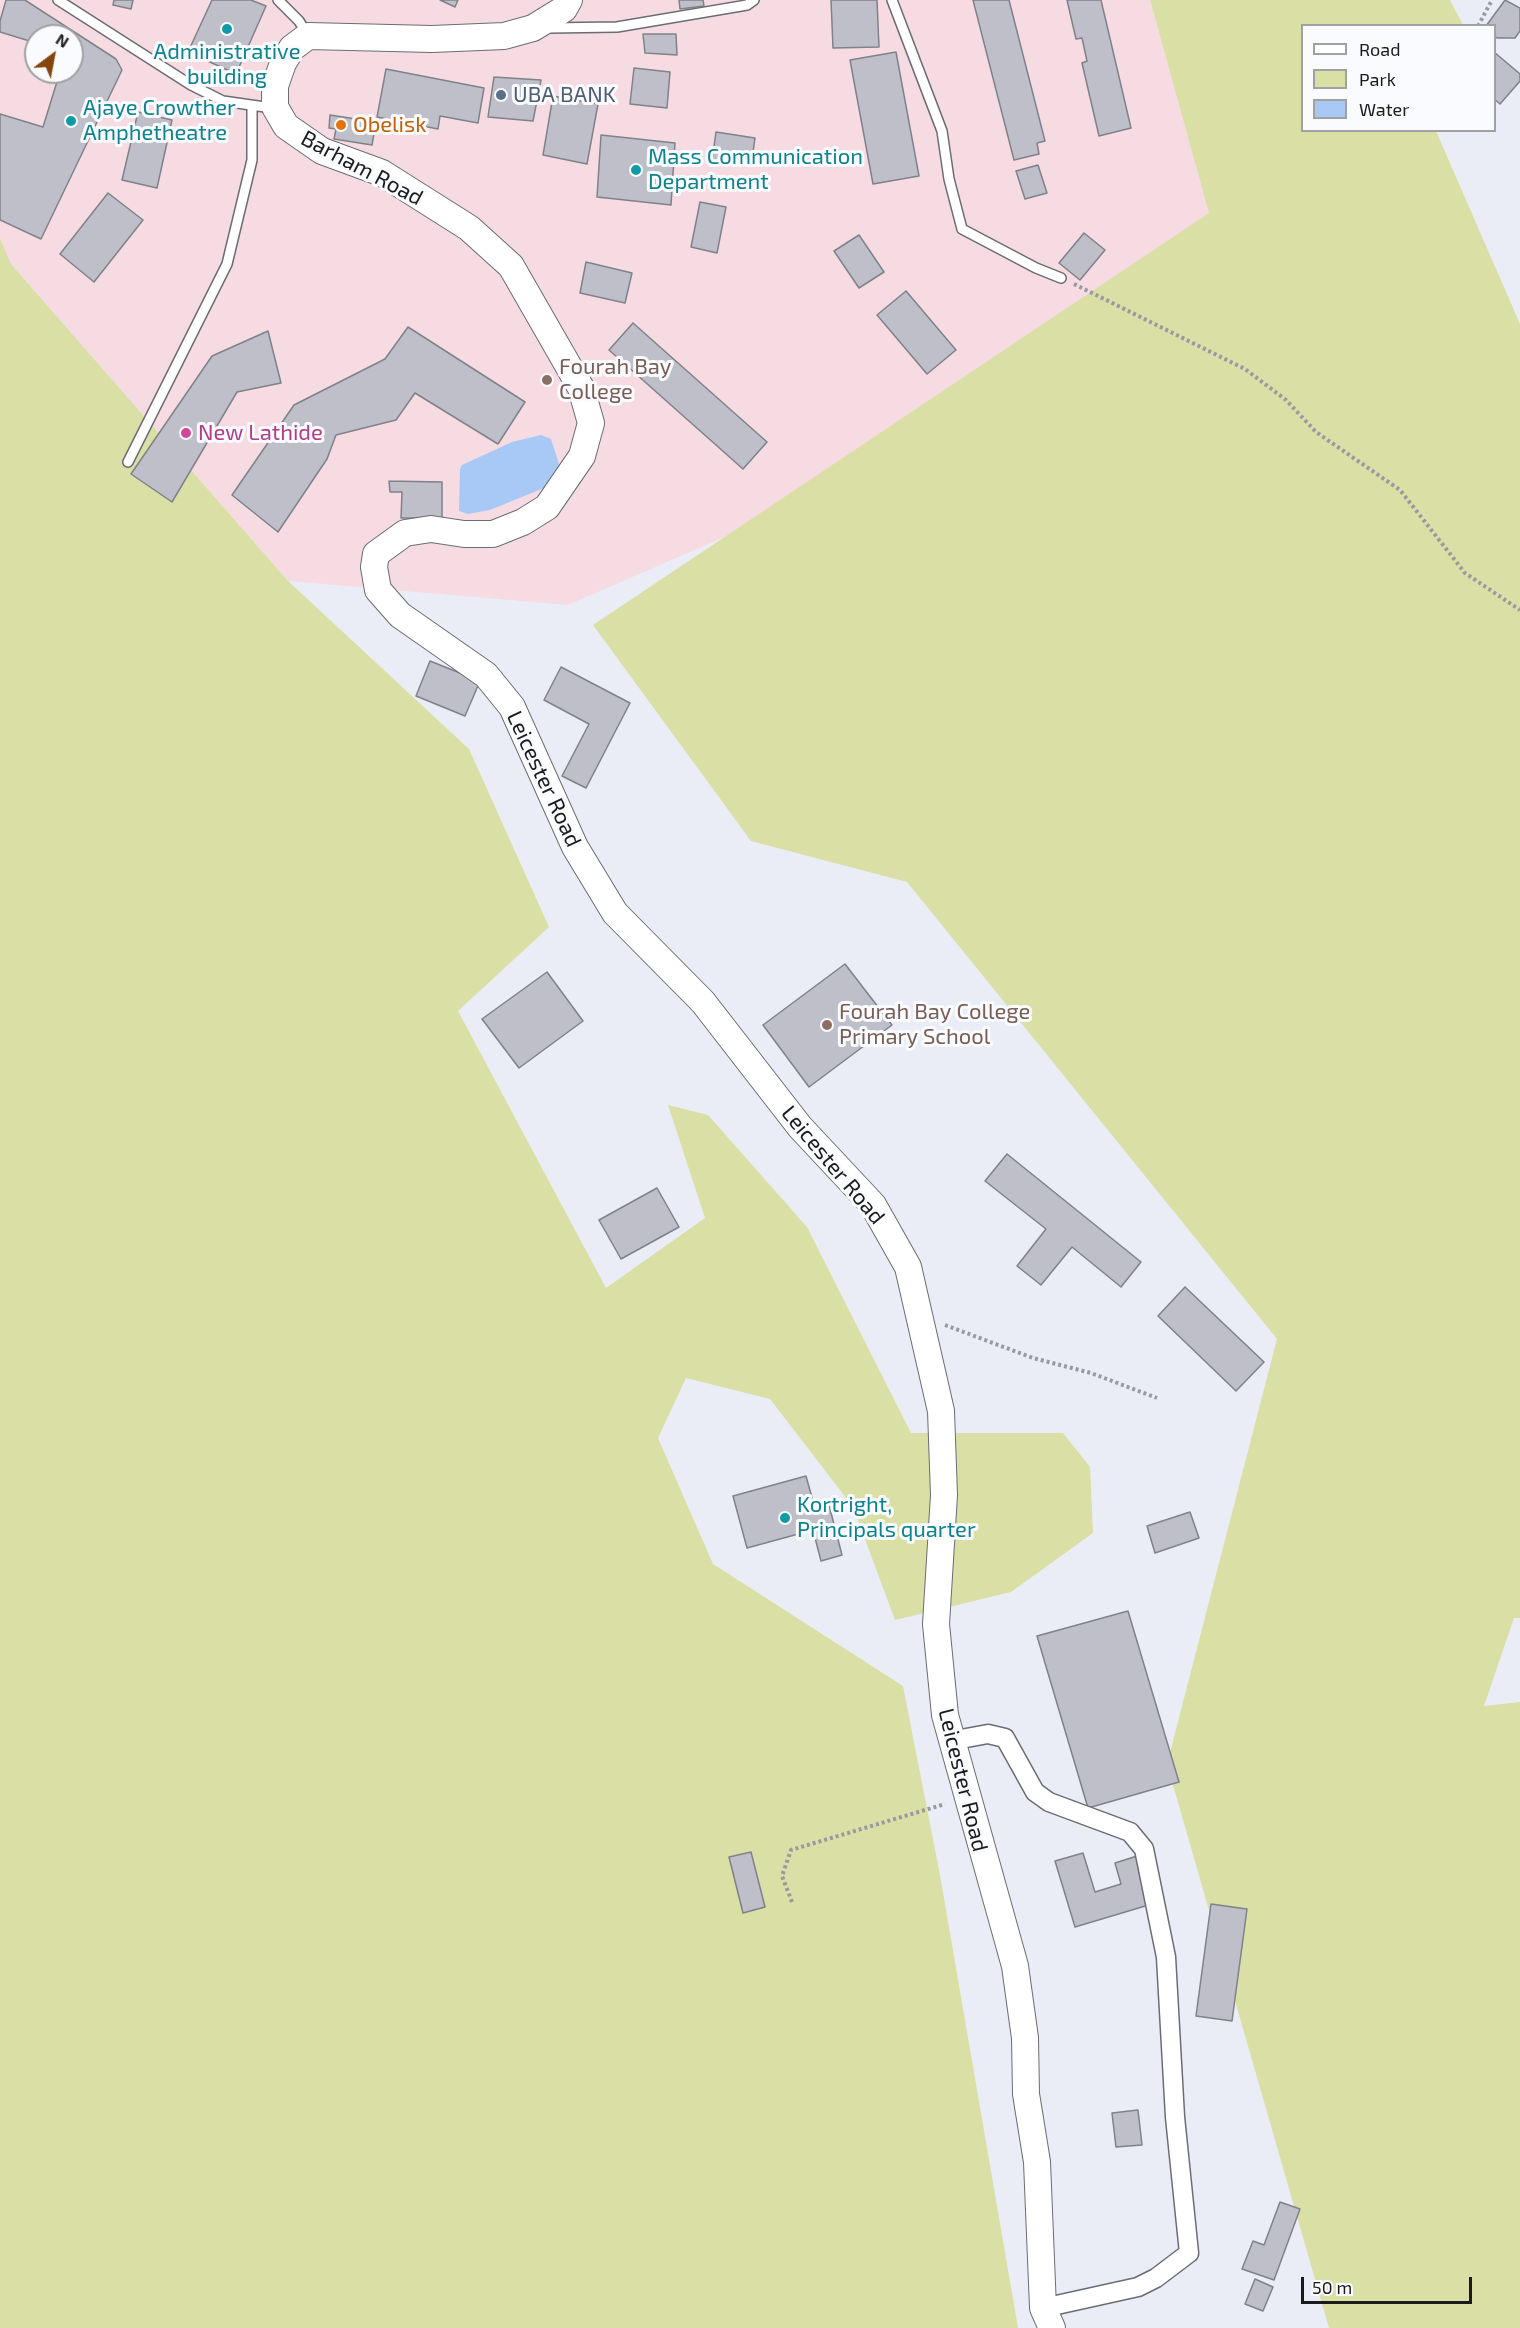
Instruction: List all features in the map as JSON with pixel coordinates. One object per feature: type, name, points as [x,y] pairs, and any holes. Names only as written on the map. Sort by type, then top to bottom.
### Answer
[{"type":"street","points":[[263,107],[292,48],[308,36],[432,39],[504,36],[533,28],[564,9],[569,0]]},
{"type":"street","name":"Barham Road","points":[[263,107],[322,151],[382,173],[470,228],[511,266],[581,388],[591,423]]},
{"type":"street","name":"Leicester Road","points":[[591,423],[582,456],[547,507],[493,534],[464,534],[430,529],[405,533],[376,554],[374,567],[378,590],[400,615],[486,675],[512,707],[575,847],[615,913],[703,1002],[800,1127],[873,1205],[908,1267],[940,1411],[944,1495],[936,1624],[945,1715],[950,1740],[1015,1966],[1025,2038],[1026,2094],[1037,2162],[1048,2318]]},
{"type":"street","points":[[950,1740],[988,1734],[1005,1737],[1035,1792],[1049,1802],[1130,1832],[1144,1849],[1166,1957],[1175,2117],[1189,2253],[1156,2278],[1138,2287],[1048,2318]]},
{"type":"lane","points":[[58,0],[191,86],[223,101],[263,107],[227,264],[128,462]]},
{"type":"lane","points":[[278,0],[298,21],[308,36]]},
{"type":"lane","points":[[533,28],[617,27],[747,5],[754,0]]},
{"type":"lane","points":[[892,0],[942,131],[957,220],[962,229],[1036,268],[1061,278]]},
{"type":"path","points":[[1479,24],[1492,0]]},
{"type":"path","points":[[1061,278],[1245,369],[1286,400],[1316,432],[1400,490],[1465,573],[1520,610]]},
{"type":"path","points":[[917,1315],[1033,1358],[1091,1373],[1157,1398]]},
{"type":"path","points":[[792,1902],[782,1876],[791,1850],[966,1797]]},
{"type":"shaded area","name":"Fourah Bay College","points":[[0,0],[1150,0],[1210,215],[819,496],[568,605],[288,581],[11,264],[0,238]]},
{"type":"green space","points":[[1150,0],[1450,0],[1462,24],[1301,24],[1301,132],[1436,132],[1520,324],[1520,1618],[1514,1618],[1484,1706],[1520,1702],[1520,2328],[1329,2328],[1167,1764],[1277,1339],[907,882],[751,841],[593,625],[1209,213]]},
{"type":"green space","points":[[0,238],[11,264],[288,581],[469,749],[549,927],[458,1011],[606,1288],[705,1218],[668,1105],[708,1115],[807,1227],[911,1433],[1063,1433],[1090,1467],[1093,1533],[1011,1592],[895,1620],[853,1507],[770,1399],[686,1378],[658,1438],[713,1564],[903,1686],[940,1875],[1018,2328],[0,2328]]},
{"type":"water","points":[[541,435],[551,439],[560,467],[549,486],[490,510],[468,514],[459,511],[462,465],[512,442]]},
{"type":"building","name":"Ajaye Crowther Amphetheatre","points":[[6,0],[25,0],[62,24],[24,24],[24,39],[0,32],[0,21]]},
{"type":"building","points":[[114,0],[133,0],[131,9],[113,5]]},
{"type":"building","name":"Administrative building","points":[[212,0],[251,0],[266,6],[236,74],[188,52]]},
{"type":"building","points":[[440,0],[458,0],[455,7]]},
{"type":"building","points":[[679,0],[703,0],[704,6],[680,9]]},
{"type":"building","points":[[831,0],[877,0],[879,47],[833,48]]},
{"type":"building","points":[[973,0],[1009,0],[1045,141],[1037,143],[1039,154],[1014,160]]},
{"type":"building","points":[[1067,0],[1101,0],[1131,128],[1099,136],[1082,63],[1087,61],[1082,38],[1076,39]]},
{"type":"building","points":[[1505,0],[1520,8],[1520,31],[1515,38],[1497,38],[1496,24],[1487,24]]},
{"type":"building","points":[[643,34],[676,34],[677,55],[645,53]]},
{"type":"building","name":"Ajaye Crowther Amphetheatre","points":[[84,38],[116,59],[122,70],[41,239],[0,220],[0,114],[43,127],[56,84],[84,84]]},
{"type":"building","points":[[896,52],[919,176],[873,184],[850,60]]},
{"type":"building","points":[[1496,54],[1520,74],[1520,81],[1500,104],[1496,101]]},
{"type":"building","points":[[634,68],[670,72],[667,108],[630,104]]},
{"type":"building","points":[[386,69],[484,88],[478,123],[440,116],[438,129],[377,117]]},
{"type":"building","points":[[494,77],[541,80],[533,121],[488,117]]},
{"type":"building","points":[[553,96],[598,104],[587,164],[543,155]]},
{"type":"building","points":[[138,112],[172,120],[157,188],[122,180]]},
{"type":"building","points":[[330,115],[376,122],[372,145],[334,139],[336,129],[329,128]]},
{"type":"building","points":[[716,132],[755,138],[751,166],[712,161]]},
{"type":"building","name":"Mass Communication Department","points":[[601,135],[675,143],[671,205],[597,197]]},
{"type":"building","points":[[1038,165],[1047,193],[1025,199],[1016,171]]},
{"type":"building","points":[[108,193],[143,220],[94,282],[60,254]]},
{"type":"building","points":[[700,202],[726,207],[717,253],[691,247]]},
{"type":"building","points":[[1084,233],[1105,250],[1080,280],[1059,263]]},
{"type":"building","points":[[859,235],[884,272],[859,288],[834,251]]},
{"type":"building","points":[[586,262],[632,273],[625,303],[580,293]]},
{"type":"building","points":[[906,291],[956,350],[927,374],[877,315]]},
{"type":"building","points":[[633,323],[767,442],[743,469],[609,350]]},
{"type":"building","points":[[408,327],[525,402],[498,444],[415,393],[396,420],[336,435],[327,459],[278,532],[232,495],[294,405],[385,359]]},
{"type":"building","name":"New Lathide","points":[[268,331],[281,383],[237,392],[172,502],[131,474],[212,356]]},
{"type":"building","points":[[389,481],[442,482],[442,518],[401,518],[402,492],[390,492]]},
{"type":"building","points":[[430,661],[480,681],[465,716],[416,696]]},
{"type":"building","points":[[561,667],[630,703],[586,788],[562,776],[589,724],[544,700]]},
{"type":"building","name":"Fourah Bay College Primary School","points":[[845,964],[892,1025],[809,1087],[763,1025]]},
{"type":"building","points":[[547,972],[583,1021],[519,1068],[482,1019]]},
{"type":"building","points":[[1007,1154],[1141,1262],[1121,1287],[1072,1247],[1041,1285],[1017,1266],[1046,1229],[985,1181]]},
{"type":"building","points":[[657,1188],[679,1227],[621,1259],[599,1220]]},
{"type":"building","points":[[1185,1287],[1264,1362],[1236,1391],[1158,1316]]},
{"type":"building","name":"Kortright, Principals quarter","points":[[806,1476],[814,1505],[828,1501],[842,1555],[821,1561],[813,1530],[747,1548],[733,1496]]},
{"type":"building","points":[[1190,1512],[1199,1538],[1155,1553],[1147,1526]]},
{"type":"building","points":[[1128,1611],[1179,1782],[1088,1808],[1037,1636]]},
{"type":"building","points":[[751,1852],[765,1907],[743,1913],[729,1857]]},
{"type":"building","points":[[1083,1853],[1095,1892],[1121,1884],[1115,1863],[1137,1856],[1152,1904],[1075,1927],[1055,1861]]},
{"type":"building","points":[[1211,1904],[1247,1909],[1232,2021],[1196,2016]]},
{"type":"building","points":[[1138,2110],[1142,2145],[1116,2147],[1112,2113]]},
{"type":"building","points":[[1280,2202],[1300,2209],[1274,2280],[1242,2269],[1253,2241],[1264,2245]]},
{"type":"building","points":[[1255,2279],[1273,2287],[1263,2311],[1245,2304]]},
{"type":"place","name":"Administrative building","points":[[227,29]]},
{"type":"place","name":"UBA BANK","points":[[501,95]]},
{"type":"place","name":"Ajaye Crowther Amphetheatre","points":[[71,121]]},
{"type":"place","name":"Obelisk","points":[[341,125]]},
{"type":"place","name":"Mass Communication Department","points":[[636,170]]},
{"type":"place","name":"Fourah Bay College","points":[[547,380]]},
{"type":"place","name":"New Lathide","points":[[186,433]]},
{"type":"place","name":"Fourah Bay College Primary School","points":[[827,1025]]},
{"type":"place","name":"Kortright, Principals quarter","points":[[785,1518]]}]
